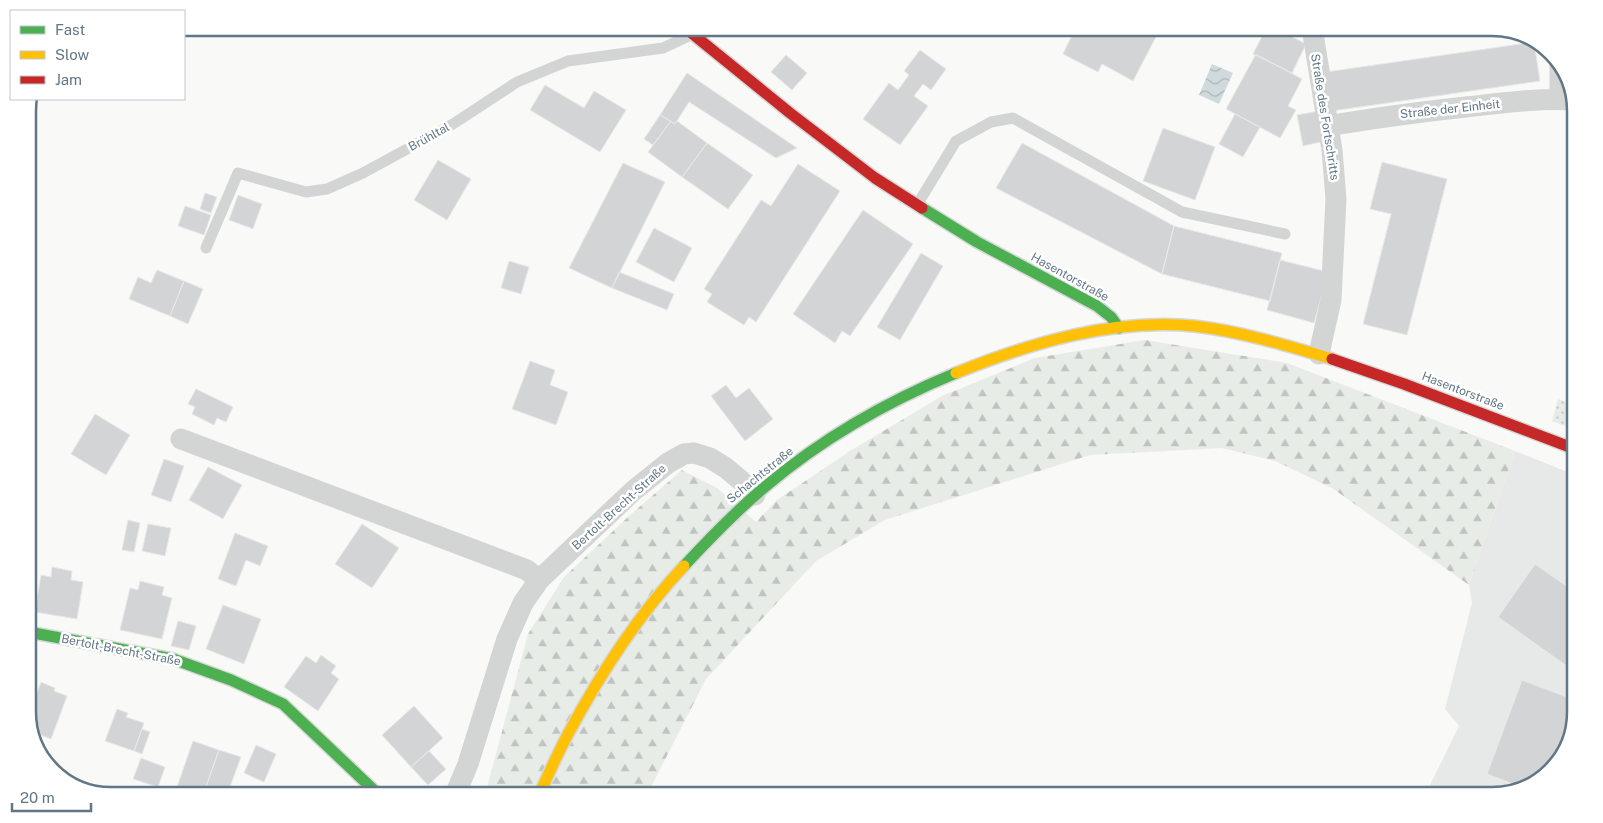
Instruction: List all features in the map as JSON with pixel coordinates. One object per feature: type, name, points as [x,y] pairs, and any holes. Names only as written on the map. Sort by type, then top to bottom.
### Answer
[{"type":"street","name":"Hasentorstraße","points":[[701,36],[790,113],[865,171],[977,242],[1097,306],[1119,328],[1170,325],[1195,327],[1230,332],[1319,354],[1372,371],[1567,446]]},
{"type":"street","name":"Straße des Fortschritts","points":[[1313,36],[1334,163],[1336,209],[1331,300],[1319,354]]},
{"type":"street","name":"Straße der Einheit","points":[[1328,126],[1384,116],[1512,102],[1566,100]]},
{"type":"street","name":"Schachtstraße","points":[[543,787],[572,724],[604,671],[628,637],[688,561],[709,538],[755,495],[789,468],[835,436],[873,412],[913,392],[965,369],[1011,353],[1078,335],[1119,328]]},
{"type":"street","points":[[180,438],[527,570],[540,580]]},
{"type":"street","name":"Bertolt-Brecht-Straße","points":[[459,787],[468,764],[507,640],[523,603],[540,580],[633,491],[668,463],[684,454],[694,454],[710,458],[726,468],[755,495]]},
{"type":"street","name":"Bertolt-Brecht-Straße","points":[[36,633],[172,658],[231,680],[283,704],[371,787]]},
{"type":"lane","name":"Brühltal","points":[[206,248],[238,173],[306,192],[327,189],[453,124],[517,82],[568,62],[663,48],[697,36]]},
{"type":"lane","points":[[917,205],[956,141],[991,122],[1013,118],[1182,212],[1285,234]]},
{"type":"shaded area","points":[[1515,451],[1567,472],[1567,712],[1562,737],[1548,761],[1533,774],[1516,783],[1492,787],[1429,787],[1459,726],[1445,709],[1472,603],[1469,585]]},
{"type":"green space","points":[[1145,340],[1287,363],[1515,451],[1469,585],[1332,488],[1275,461],[1222,448],[1090,455],[885,520],[816,561],[706,679],[651,787],[487,787],[528,634],[564,577],[629,516],[682,470],[717,488],[756,522],[777,500],[850,451],[942,396],[1035,358]]},
{"type":"green space","points":[[1558,399],[1567,402],[1567,427],[1552,421]]},
{"type":"water","points":[[1212,64],[1233,73],[1219,104],[1199,95]]},
{"type":"building","points":[[1072,36],[1156,36],[1133,81],[1102,64],[1098,72],[1063,54]]},
{"type":"building","points":[[1262,36],[1290,36],[1306,44],[1292,73],[1253,54]]},
{"type":"building","points":[[1524,43],[1535,51],[1540,81],[1332,111],[1326,72]]},
{"type":"building","points":[[920,50],[946,69],[931,90],[923,84],[914,96],[928,106],[900,145],[863,119],[889,83],[898,90],[909,75],[904,71]]},
{"type":"building","points":[[1256,54],[1302,79],[1288,106],[1296,110],[1280,138],[1226,109]]},
{"type":"building","points":[[786,55],[807,73],[792,90],[771,72]]},
{"type":"building","points":[[687,73],[797,148],[776,158],[689,102],[675,124],[660,115]]},
{"type":"building","points":[[545,85],[584,108],[594,91],[626,110],[600,152],[530,110]]},
{"type":"building","points":[[1319,111],[1325,141],[1303,146],[1297,115]]},
{"type":"building","points":[[1235,114],[1260,127],[1243,157],[1219,144]]},
{"type":"building","points":[[660,115],[671,121],[653,145],[644,139]]},
{"type":"building","points":[[671,121],[675,124],[677,121],[707,143],[682,177],[648,152]]},
{"type":"building","points":[[1163,128],[1215,147],[1195,200],[1143,181]]},
{"type":"building","points":[[707,143],[753,175],[728,209],[682,177]]},
{"type":"building","points":[[1022,143],[1174,226],[1162,274],[996,188]]},
{"type":"building","points":[[438,160],[471,179],[447,220],[414,200]]},
{"type":"building","points":[[1382,162],[1447,179],[1407,335],[1363,324],[1391,214],[1370,209]]},
{"type":"building","points":[[623,163],[665,182],[612,288],[569,268]]},
{"type":"building","points":[[798,164],[840,191],[756,322],[749,317],[744,325],[707,302],[712,294],[704,289],[761,200],[771,206]]},
{"type":"building","points":[[205,193],[217,197],[211,213],[200,209]]},
{"type":"building","points":[[238,195],[262,204],[253,229],[229,220]]},
{"type":"building","points":[[185,206],[211,215],[204,235],[178,226]]},
{"type":"building","points":[[863,210],[913,244],[850,336],[842,331],[835,343],[793,314]]},
{"type":"building","points":[[1174,226],[1282,253],[1270,301],[1162,274]]},
{"type":"building","points":[[654,228],[692,248],[674,282],[636,262]]},
{"type":"building","points":[[921,253],[943,266],[900,340],[877,327]]},
{"type":"building","points":[[1280,260],[1328,272],[1314,323],[1267,310]]},
{"type":"building","points":[[509,261],[529,267],[521,294],[501,288]]},
{"type":"building","points":[[157,270],[184,281],[170,316],[129,299],[138,277],[151,283]]},
{"type":"building","points":[[619,272],[674,294],[667,310],[612,288]]},
{"type":"building","points":[[184,281],[203,289],[188,324],[170,316]]},
{"type":"building","points":[[530,361],[555,370],[550,385],[568,392],[556,425],[512,409]]},
{"type":"building","points":[[726,385],[736,398],[749,388],[773,419],[745,441],[711,396]]},
{"type":"building","points":[[196,389],[233,407],[226,422],[217,418],[214,425],[192,414],[195,407],[188,404]]},
{"type":"building","points":[[95,414],[130,435],[106,475],[71,454]]},
{"type":"building","points":[[164,459],[184,466],[171,502],[151,495]]},
{"type":"building","points":[[208,467],[242,485],[223,519],[189,500]]},
{"type":"building","points":[[128,520],[140,523],[134,552],[122,550]]},
{"type":"building","points":[[148,524],[171,528],[165,556],[142,551]]},
{"type":"building","points":[[362,524],[399,548],[372,588],[335,564]]},
{"type":"building","points":[[235,533],[268,546],[260,566],[246,560],[236,586],[218,579]]},
{"type":"building","points":[[1535,564],[1567,586],[1567,666],[1498,617]]},
{"type":"building","points":[[52,567],[72,571],[71,580],[83,582],[77,619],[36,612],[41,575],[51,577]]},
{"type":"building","points":[[140,581],[164,587],[162,595],[172,598],[162,639],[120,630],[130,588],[138,590]]},
{"type":"building","points":[[223,605],[261,619],[244,664],[206,649]]},
{"type":"building","points":[[178,621],[196,626],[189,650],[171,646]]},
{"type":"building","points":[[321,655],[336,666],[331,673],[339,679],[318,711],[284,687],[306,656],[316,663]]},
{"type":"building","points":[[1522,680],[1567,697],[1566,721],[1559,745],[1541,768],[1525,779],[1512,784],[1487,774]]},
{"type":"building","points":[[41,682],[55,688],[54,691],[67,696],[51,739],[40,735],[36,717],[36,696]]},
{"type":"building","points":[[414,706],[443,738],[411,767],[382,735]]},
{"type":"building","points":[[117,709],[128,713],[126,717],[144,723],[134,751],[105,741]]},
{"type":"building","points":[[142,729],[150,732],[142,754],[134,751]]},
{"type":"building","points":[[193,741],[219,750],[206,787],[177,787]]},
{"type":"building","points":[[256,745],[276,754],[264,782],[244,773]]},
{"type":"building","points":[[219,750],[241,757],[230,787],[206,787]]},
{"type":"building","points":[[429,751],[446,769],[428,785],[411,767]]},
{"type":"building","points":[[141,758],[165,767],[158,787],[133,779]]},
{"type":"traffic: fast","points":[[922,208],[977,242],[1097,306],[1111,317],[1119,328]]},
{"type":"traffic: fast","points":[[684,566],[745,505],[810,452],[881,408],[956,373]]},
{"type":"traffic: fast","points":[[36,633],[173,659],[231,680],[283,704],[371,787]]},
{"type":"traffic: slow","points":[[956,373],[1013,352],[1073,335],[1103,329],[1164,324],[1228,331],[1332,359]]},
{"type":"traffic: slow","points":[[543,787],[567,736],[592,691],[620,647],[650,605],[684,566]]},
{"type":"traffic: jam","points":[[695,36],[790,113],[875,178],[922,208]]},
{"type":"traffic: jam","points":[[1332,359],[1404,384],[1567,446]]}]
